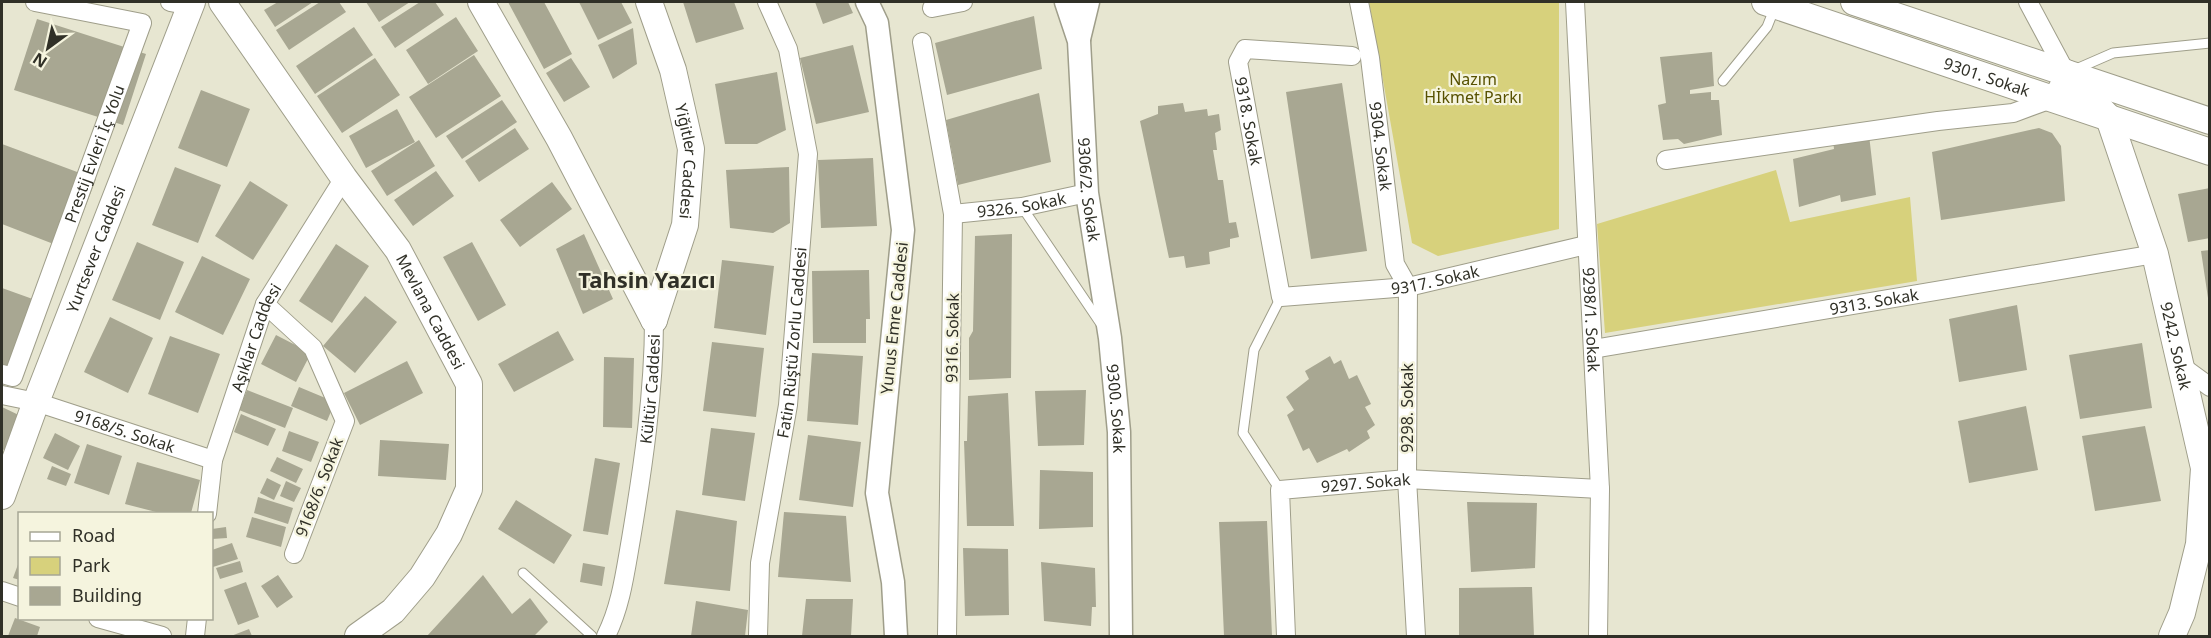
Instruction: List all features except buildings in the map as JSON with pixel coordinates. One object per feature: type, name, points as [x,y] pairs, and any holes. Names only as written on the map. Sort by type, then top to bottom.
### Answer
[{"type":"main road","name":"Mevlana Caddesi","points":[[222,2],[344,178],[398,250],[469,384],[469,489],[449,534],[422,577],[393,610],[358,636]]},
{"type":"main road","name":"Kültür Caddesi","points":[[481,2],[560,138],[654,320]]},
{"type":"main road","name":"Yiğitler Caddesi","points":[[649,2],[674,70],[691,149],[685,225],[654,320]]},
{"type":"main road","name":"9301. Sokak","points":[[1854,2],[2210,121]]},
{"type":"main road","name":"Yurtsever Caddesi","points":[[2,496],[184,3]]},
{"type":"main road","name":"9301. Sokak","points":[[1770,3],[2210,152]]},
{"type":"main road","name":"9242. Sokak","points":[[2066,73],[2109,118],[2155,254],[2204,468],[2199,544],[2182,613],[2172,636]]},
{"type":"street","name":"Prestij Evleri İç Yolu","points":[[2,374],[13,377],[142,23],[35,2]]},
{"type":"street","name":"Fatin Rüştü Zorlu Caddesi","points":[[758,636],[760,563],[788,405],[808,154],[788,49],[767,2]]},
{"type":"street","name":"Yunus Emre Caddesi","points":[[867,2],[876,23],[903,230],[877,493],[894,582],[896,636]]},
{"type":"street","points":[[933,8],[963,2]]},
{"type":"street","name":"9306/2. Sokak","points":[[1066,2],[1079,41],[1087,193],[1110,338]]},
{"type":"street","name":"9306/2. Sokak","points":[[1079,41],[1088,2]]},
{"type":"street","name":"9304. Sokak","points":[[1359,2],[1370,58],[1395,264],[1408,287]]},
{"type":"street","name":"9298/1. Sokak","points":[[1575,2],[1600,489],[1598,636]]},
{"type":"street","points":[[1666,160],[1938,121],[2013,113],[2051,99],[2066,73],[2028,2]]},
{"type":"street","name":"9316. Sokak","points":[[922,42],[954,214],[947,636]]},
{"type":"street","name":"9318. Sokak","points":[[1281,297],[1238,62],[1245,49],[1352,56]]},
{"type":"street","name":"Aşıklar Caddesi","points":[[207,512],[213,460],[266,304],[344,178]]},
{"type":"street","name":"9326. Sokak","points":[[954,214],[1022,207],[1087,193]]},
{"type":"street","name":"9317. Sokak","points":[[1281,297],[1408,287],[1586,245]]},
{"type":"street","name":"9313. Sokak","points":[[1593,348],[2155,254]]},
{"type":"street","name":"9298. Sokak","points":[[1408,287],[1407,479],[1416,636]]},
{"type":"street","name":"9168/6. Sokak","points":[[266,304],[313,348],[345,421],[294,554]]},
{"type":"street","name":"Kültür Caddesi","points":[[606,636],[617,614],[634,518],[654,370],[654,320]]},
{"type":"street","name":"9300. Sokak","points":[[1110,338],[1119,432],[1121,636]]},
{"type":"street","points":[[2180,365],[2210,387]]},
{"type":"street","name":"9168/5. Sokak","points":[[2,395],[36,402],[213,460]]},
{"type":"street","name":"9297. Sokak","points":[[1280,490],[1407,479],[1600,489]]},
{"type":"street","points":[[1280,490],[1286,636]]},
{"type":"street","points":[[2,591],[18,596]]},
{"type":"street","points":[[105,620],[162,636]]},
{"type":"street","points":[[195,636],[197,620]]},
{"type":"lane","points":[[1723,81],[1767,27],[1770,3]]},
{"type":"lane","points":[[2066,73],[2113,53],[2210,43]]},
{"type":"lane","name":"9300. Sokak","points":[[1022,207],[1110,338]]},
{"type":"lane","points":[[1280,490],[1243,433],[1254,350],[1281,297]]},
{"type":"lane","points":[[522,573],[592,636]]},
{"type":"green space","name":"Nazım Hİkmet Parkı","points":[[1369,2],[1559,2],[1559,229],[1438,256],[1412,243]]},
{"type":"green space","points":[[1776,170],[1790,222],[1910,197],[1917,281],[1605,333],[1597,224]]},
{"type":"district","name":"Tahsin Yazıcı","points":[[647,280]]}]
